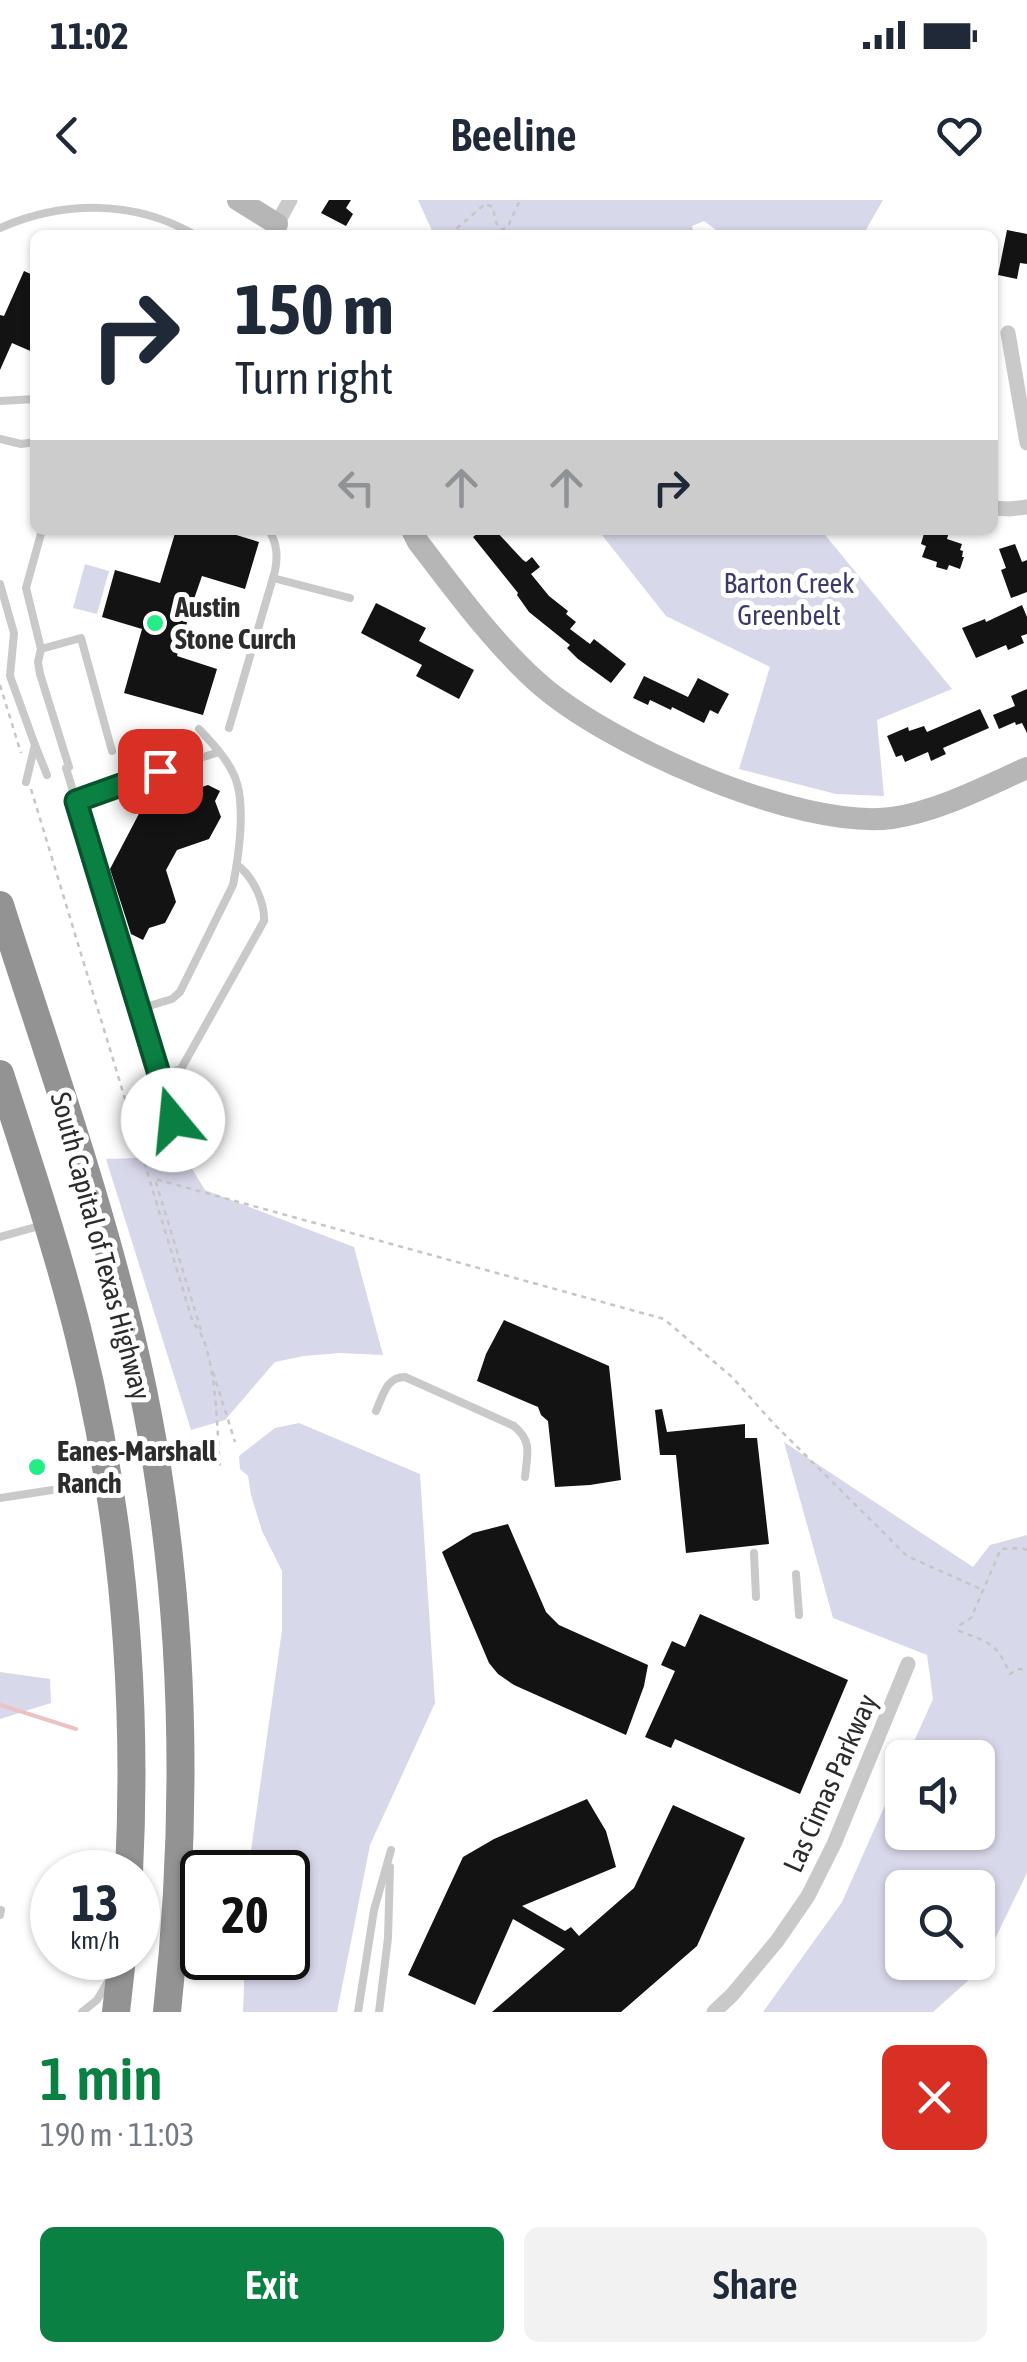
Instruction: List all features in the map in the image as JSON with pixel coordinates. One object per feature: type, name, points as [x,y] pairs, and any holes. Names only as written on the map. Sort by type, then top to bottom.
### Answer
[{"type":"highway","name":"South Capital of Texas Highway","points":[[0,905],[124,1304],[161,1493],[175,1612],[182,1744],[179,1877],[167,2012]]},
{"type":"highway","name":"South Capital of Texas Highway","points":[[0,1074],[80,1339],[108,1482],[128,1654],[130,1850]]},
{"type":"highway","points":[[116,2012],[119,1980]]},
{"type":"street","points":[[238,200],[280,230]]},
{"type":"street","points":[[268,200],[280,230]]},
{"type":"street","points":[[280,230],[290,200]]},
{"type":"street","points":[[1008,332],[1027,443]]},
{"type":"street","points":[[998,508],[1027,507]]},
{"type":"street","points":[[414,535],[500,646],[539,684],[638,748],[707,778],[791,806],[858,818],[889,818],[955,800],[1027,768]]},
{"type":"street","name":"Las Cimas Parkway","points":[[714,2012],[766,1954],[808,1896],[834,1844],[908,1664]]},
{"type":"lane","points":[[47,200],[50,210]]},
{"type":"lane","points":[[0,228],[50,210],[85,204],[125,205],[157,213],[187,230]]},
{"type":"lane","points":[[0,401],[30,399]]},
{"type":"lane","points":[[0,439],[30,443]]},
{"type":"lane","points":[[41,535],[26,588],[42,649],[40,674],[173,1120]]},
{"type":"lane","points":[[229,728],[273,578],[278,555],[272,535]]},
{"type":"lane","points":[[273,578],[350,598]]},
{"type":"lane","points":[[0,584],[14,633],[10,676],[48,775]]},
{"type":"lane","points":[[42,649],[81,638],[112,751]]},
{"type":"lane","points":[[139,1009],[172,999],[180,992],[237,866],[240,814],[235,775],[198,728]]},
{"type":"lane","points":[[27,779],[36,745]]},
{"type":"lane","points":[[76,801],[219,752]]},
{"type":"lane","points":[[159,1075],[181,1069],[264,921],[265,913],[248,872],[237,866]]},
{"type":"lane","points":[[0,1237],[48,1224]]},
{"type":"lane","points":[[376,1411],[389,1382],[404,1377],[514,1426],[528,1442],[525,1476]]},
{"type":"lane","points":[[0,1498],[108,1482]]},
{"type":"lane","points":[[754,1553],[756,1597]]},
{"type":"lane","points":[[796,1574],[798,1615]]},
{"type":"lane","points":[[358,2012],[374,1910],[391,1850],[388,1938],[379,2012]]},
{"type":"lane","points":[[82,2012],[109,1980]]},
{"type":"path","points":[[455,230],[485,204],[493,207],[496,223],[502,230],[508,226],[520,200]]},
{"type":"path","points":[[0,685],[193,1322],[201,1330]]},
{"type":"path","points":[[234,1442],[155,1179],[664,1319],[732,1377],[774,1424],[908,1556],[983,1590]]},
{"type":"path","points":[[211,1364],[220,1468]]},
{"type":"path","points":[[1027,1550],[1002,1549],[970,1618],[960,1625],[959,1631],[992,1644],[1010,1674],[1027,1670]]},
{"type":"green space","points":[[418,200],[883,200],[866,230],[716,230],[704,221],[692,226],[693,230],[432,230]]},
{"type":"green space","name":"Barton Creek Greenbelt","points":[[602,535],[825,535],[952,689],[877,720],[884,796],[836,794],[739,769],[770,667],[666,616]]},
{"type":"green space","points":[[85,564],[109,571],[97,614],[73,608]]},
{"type":"green space","points":[[181,1151],[205,1190],[354,1247],[383,1355],[340,1353],[275,1362],[225,1420],[191,1430],[106,1159],[165,1157]]},
{"type":"green space","points":[[299,1423],[420,1474],[435,1703],[370,1845],[337,2012],[243,2012],[244,1980],[310,1980],[310,1850],[251,1850],[282,1630],[282,1571],[262,1531],[239,1456],[275,1428]]},
{"type":"green space","points":[[784,1442],[973,1567],[990,1545],[1027,1535],[1027,1873],[995,1939],[995,1870],[885,1870],[885,1980],[969,1980],[933,2012],[763,2012],[842,1902],[885,1805],[885,1850],[995,1850],[995,1740],[915,1740],[933,1699],[927,1655],[833,1618]]},
{"type":"green space","points":[[0,1672],[50,1679],[51,1703],[0,1719]]},
{"type":"building","points":[[329,200],[351,200],[346,208],[353,214],[346,226],[321,213]]},
{"type":"building","points":[[1007,230],[1027,234],[1027,264],[1020,263],[1017,279],[998,275]]},
{"type":"building","points":[[24,271],[30,274],[30,351],[12,343],[0,370],[0,315],[4,316]]},
{"type":"building","name":"Austin Stone Curch","points":[[174,535],[236,535],[259,542],[245,589],[202,576],[194,599],[177,656],[217,669],[203,715],[124,693],[142,629],[102,617],[115,570],[160,583]]},
{"type":"building","points":[[500,535],[523,560],[532,557],[540,567],[531,574],[576,622],[570,629],[590,644],[594,639],[626,664],[611,683],[578,659],[567,648],[570,645],[529,612],[473,537]]},
{"type":"building","points":[[924,535],[948,535],[947,539],[962,544],[964,557],[960,569],[949,565],[947,570],[936,567],[937,562],[922,557],[926,546],[921,544]]},
{"type":"building","points":[[1015,544],[1022,562],[1027,560],[1027,592],[1011,598],[1001,570],[1006,568],[999,549]]},
{"type":"building","points":[[376,603],[426,628],[419,641],[474,670],[459,699],[416,676],[422,665],[361,633]]},
{"type":"building","points":[[1022,605],[1027,617],[1027,634],[1021,636],[1024,643],[1008,650],[1006,645],[976,658],[962,628]]},
{"type":"building","points":[[644,676],[688,697],[698,678],[729,694],[718,714],[710,710],[704,723],[672,707],[671,710],[650,700],[648,705],[633,698]]},
{"type":"building","points":[[1027,689],[1027,733],[1022,723],[1015,722],[999,729],[993,715],[1015,706],[1011,696]]},
{"type":"building","points":[[980,709],[989,728],[943,748],[946,754],[931,761],[928,752],[905,762],[902,755],[896,757],[887,736],[908,727],[909,731],[924,726],[927,732]]},
{"type":"building","points":[[208,785],[220,791],[215,801],[221,817],[209,839],[177,850],[166,870],[176,902],[165,923],[149,928],[143,940],[131,934],[110,869],[143,806]]},
{"type":"building","points":[[504,1320],[609,1366],[621,1480],[555,1487],[548,1421],[538,1407],[477,1381]]},
{"type":"building","points":[[662,1409],[667,1432],[745,1424],[745,1438],[757,1438],[769,1544],[686,1553],[676,1455],[660,1455],[655,1410]]},
{"type":"building","points":[[508,1524],[546,1612],[559,1625],[648,1665],[626,1735],[514,1685],[489,1663],[442,1552],[473,1533]]},
{"type":"building","points":[[700,1614],[848,1680],[800,1794],[675,1739],[671,1748],[645,1737],[675,1671],[661,1665],[672,1641],[685,1647]]},
{"type":"building","points":[[587,1799],[606,1831],[616,1867],[522,1906],[565,1931],[571,1927],[579,1936],[634,1888],[673,1805],[745,1838],[697,1946],[621,2012],[492,2012],[565,1949],[513,1919],[475,2005],[408,1975],[463,1857],[494,1839]]},
{"type":"waterway","points":[[0,1705],[76,1729]]},
{"type":"place","name":"Austin Stone Curch","points":[[155,623]]},
{"type":"place","name":"Eanes-Marshall Ranch","points":[[37,1467]]},
{"type":"route","points":[[160,771],[76,801],[173,1120]]}]
